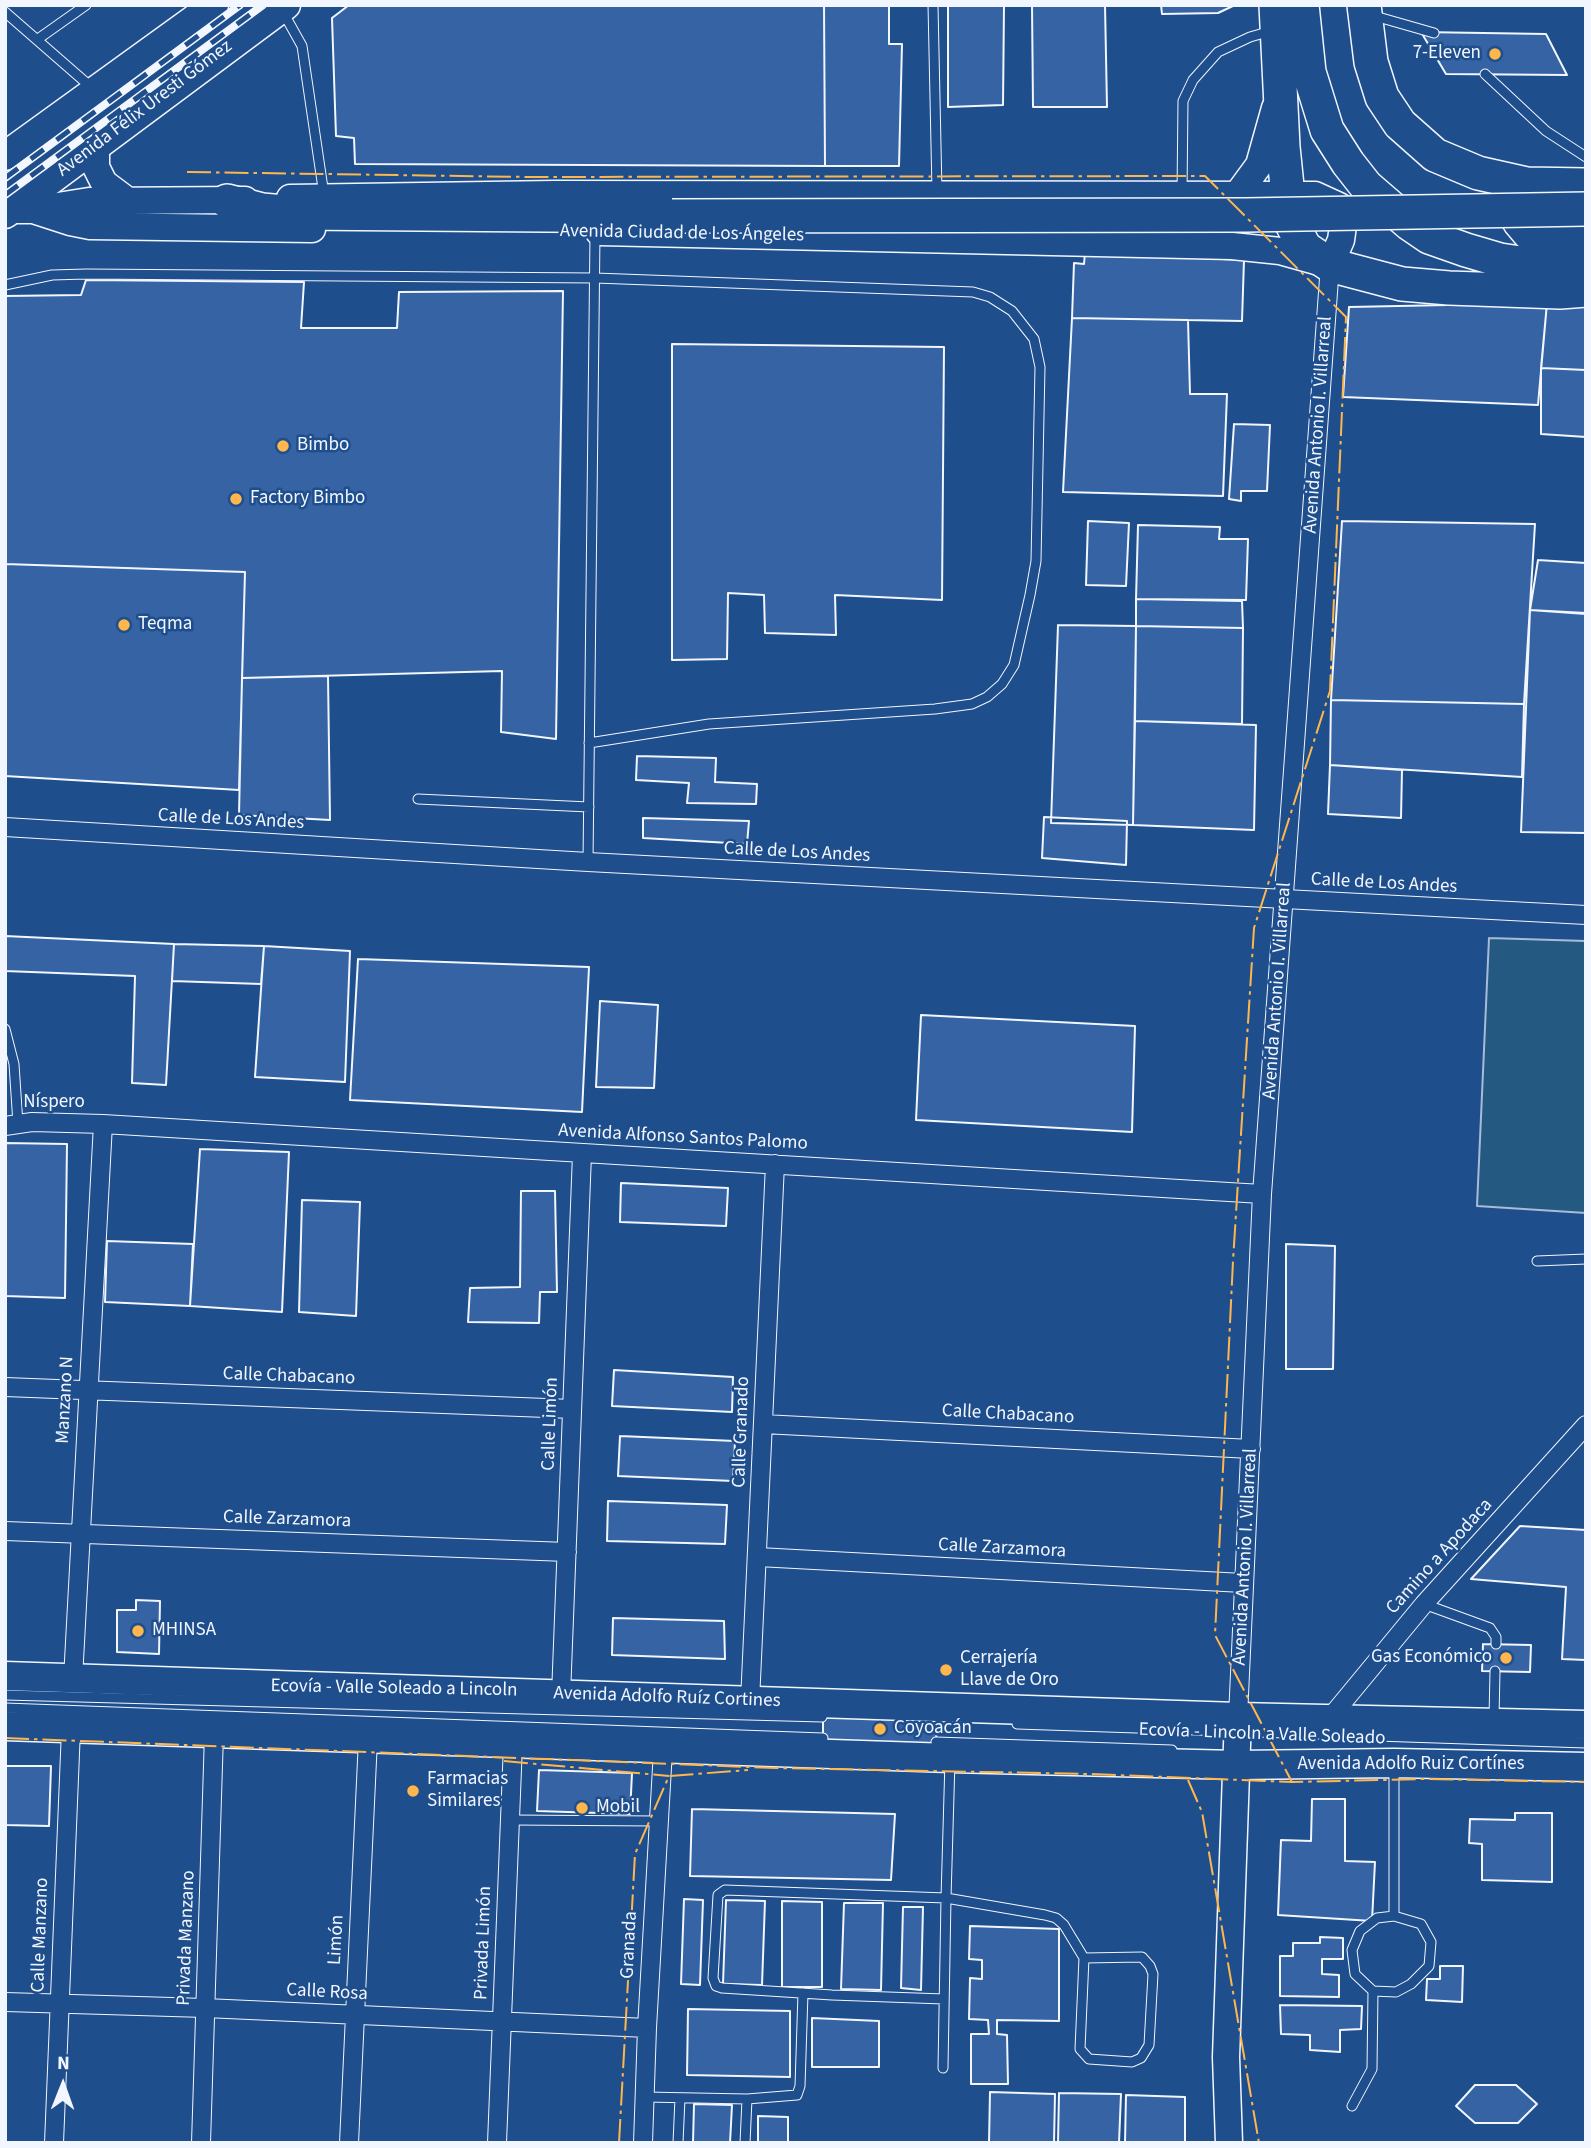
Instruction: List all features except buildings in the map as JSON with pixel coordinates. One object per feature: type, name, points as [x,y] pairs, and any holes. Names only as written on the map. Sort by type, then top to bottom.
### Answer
[{"type":"highway","points":[[1365,10],[1371,62],[1382,97],[1399,124],[1435,155],[1478,173],[1527,184],[1586,185]]},
{"type":"highway","points":[[1290,16],[1279,92],[1288,196],[1298,239],[1315,256],[1331,265],[1377,279],[1425,286],[1560,292],[1586,290]]},
{"type":"highway","points":[[1290,16],[1327,130],[1366,186],[1410,224],[1429,237],[1500,260],[1541,266],[1586,266]]},
{"type":"highway","points":[[1527,184],[1517,207],[1519,222],[1530,234],[1550,240],[1586,241]]},
{"type":"highway","points":[[227,201],[262,210],[295,213],[672,216],[1247,215],[1586,209]]},
{"type":"main road","points":[[5,156],[214,5]]},
{"type":"main road","name":"Avenida Félix Uresti Gómez","points":[[14,211],[96,146],[283,7]]},
{"type":"main road","points":[[1237,195],[1259,165],[1279,92]]},
{"type":"main road","points":[[96,146],[96,167],[104,183],[128,201]]},
{"type":"main road","name":"Avenida Ciudad de Los Ángeles","points":[[1315,195],[1339,206],[1344,228],[1331,265],[1280,251],[1232,246],[595,231],[90,226],[14,211],[89,201],[227,201],[324,197],[1315,195]]},
{"type":"main road","name":"Avenida Adolfo Ruíz Cortines","points":[[5,1676],[750,1701],[1238,1745]]},
{"type":"main road","points":[[1329,1719],[1586,1725]]},
{"type":"main road","name":"Avenida Adolfo Ruíz Cortines","points":[[5,1726],[663,1750],[943,1750],[1238,1745],[1329,1719]]},
{"type":"main road","name":"Avenida Adolfo Ruiz Cortínes","points":[[1238,1745],[1394,1763],[1586,1765]]},
{"type":"main road","name":"Avenida Antonio I. Villarreal","points":[[1229,2143],[1226,2057],[1238,1745]]},
{"type":"street","name":"Avenida Antonio I. Villarreal","points":[[1238,1745],[1262,1194],[1331,265]]},
{"type":"street","name":"Calle de Los Andes","points":[[5,827],[588,862],[1586,915]]},
{"type":"street","name":"Níspero","points":[[12,1125],[43,1122],[103,1124]]},
{"type":"street","name":"Avenida Alfonso Santos Palomo","points":[[103,1124],[1262,1194]]},
{"type":"street","name":"Manzano N","points":[[73,1679],[103,1124]]},
{"type":"street","name":"Calle Limón","points":[[561,1695],[582,1154]]},
{"type":"street","name":"Calle Granado","points":[[750,1701],[775,1164]]},
{"type":"street","name":"Calle Chabacano","points":[[5,1387],[572,1409]]},
{"type":"street","name":"Calle Chabacano","points":[[763,1424],[1251,1449]]},
{"type":"street","name":"Camino a Apodaca","points":[[1329,1719],[1424,1604],[1586,1425]]},
{"type":"street","name":"Calle Zarzamora","points":[[5,1531],[567,1552]]},
{"type":"street","name":"Calle Zarzamora","points":[[758,1557],[1243,1583]]},
{"type":"street","name":"Calle Manzano","points":[[54,2143],[71,1729]]},
{"type":"street","name":"Privada Manzano","points":[[201,2143],[214,1734]]},
{"type":"street","name":"Limón","points":[[349,2143],[368,1739]]},
{"type":"street","name":"Privada Limón","points":[[497,2143],[513,1744]]},
{"type":"street","name":"Granada","points":[[643,2143],[657,1821],[663,1750]]},
{"type":"street","name":"Calle Rosa","points":[[5,2001],[647,2028]]},
{"type":"lane","points":[[38,39],[86,5]]},
{"type":"lane","points":[[933,5],[937,194]]},
{"type":"lane","points":[[283,7],[302,46],[324,197]]},
{"type":"lane","points":[[1365,10],[1434,33]]},
{"type":"lane","points":[[5,12],[95,91]]},
{"type":"lane","points":[[1182,196],[1183,101],[1193,80],[1218,52],[1290,16]]},
{"type":"lane","points":[[1485,74],[1546,131],[1586,157]]},
{"type":"lane","points":[[588,862],[595,231]]},
{"type":"lane","points":[[5,285],[52,275],[86,274],[596,278],[973,292],[990,297],[1012,311],[1034,339],[1040,367],[1036,561],[1013,665],[1002,684],[987,697],[972,704],[935,709],[709,724],[589,743]]},
{"type":"lane","points":[[418,799],[589,807]]},
{"type":"lane","points":[[5,1030],[14,1064],[12,1125]]},
{"type":"lane","points":[[1537,1261],[1586,1259]]},
{"type":"lane","points":[[1424,1604],[1490,1628],[1496,1637],[1496,1644]]},
{"type":"lane","points":[[1494,1723],[1495,1671]]},
{"type":"lane","name":"Ecovía - Valle Soleado a Lincoln","points":[[5,1695],[823,1717]]},
{"type":"lane","points":[[5,1708],[823,1738]]},
{"type":"lane","points":[[1004,1723],[1238,1745],[1586,1743]]},
{"type":"lane","points":[[943,1750],[946,1898],[943,2068]]},
{"type":"lane","name":"Ecovía - Lincoln a Valle Soleado","points":[[943,1750],[1183,1750]]},
{"type":"lane","name":"Ecovía - Lincoln a Valle Soleado","points":[[1266,1753],[1586,1765]]},
{"type":"lane","points":[[1394,1763],[1394,1916]]},
{"type":"lane","points":[[510,1819],[657,1821]]},
{"type":"lane","points":[[944,1999],[722,1989],[716,1986],[713,1978],[716,1899],[720,1892],[726,1890],[946,1898],[1056,1918],[1064,1925],[1084,1958],[1080,2049],[1089,2059],[1132,2062],[1141,2058],[1149,2045],[1153,1974],[1150,1966],[1142,1957],[1084,1958]]},
{"type":"lane","points":[[1394,1916],[1420,1924],[1431,1942],[1429,1966],[1411,1984],[1396,1992],[1373,1991],[1355,1975],[1352,1950],[1360,1931],[1377,1918],[1394,1916]]},
{"type":"lane","points":[[1352,2106],[1372,2069],[1373,1991]]},
{"type":"lane","points":[[645,2097],[793,2097],[799,2093],[803,1993]]},
{"type":"lane","points":[[678,2143],[680,2098]]},
{"type":"lane","points":[[746,2143],[747,2099]]},
{"type":"shaded area","points":[[1489,938],[1586,941],[1586,1213],[1477,1206]]},
{"type":"railway","points":[[5,178],[240,5]]},
{"type":"railway","points":[[5,195],[263,5]]},
{"type":"power","points":[[187,172],[529,177],[1205,176],[1346,317],[1330,691],[1254,928],[1233,1261],[1215,1635],[1292,1782]]},
{"type":"power","points":[[5,1738],[776,1768],[1089,1774],[1292,1782],[1426,1779],[1586,1782]]},
{"type":"power","points":[[504,1761],[669,1776]]},
{"type":"power","points":[[619,2143],[635,1854],[669,1776],[748,1770]]},
{"type":"power","points":[[1188,1780],[1202,1812],[1259,2143]]},
{"type":"place","name":"7-Eleven","points":[[1495,54]]},
{"type":"place","name":"Bimbo","points":[[283,446]]},
{"type":"place","name":"Factory Bimbo","points":[[236,499]]},
{"type":"place","name":"Teqma","points":[[124,625]]},
{"type":"place","name":"MHINSA","points":[[138,1631]]},
{"type":"place","name":"Gas Económico","points":[[1506,1658]]},
{"type":"place","name":"Cerrajería Llave de Oro","points":[[946,1670]]},
{"type":"place","name":"Coyoacán","points":[[880,1729]]},
{"type":"place","name":"Farmacias Similares","points":[[413,1791]]},
{"type":"place","name":"Mobil","points":[[582,1808]]}]
